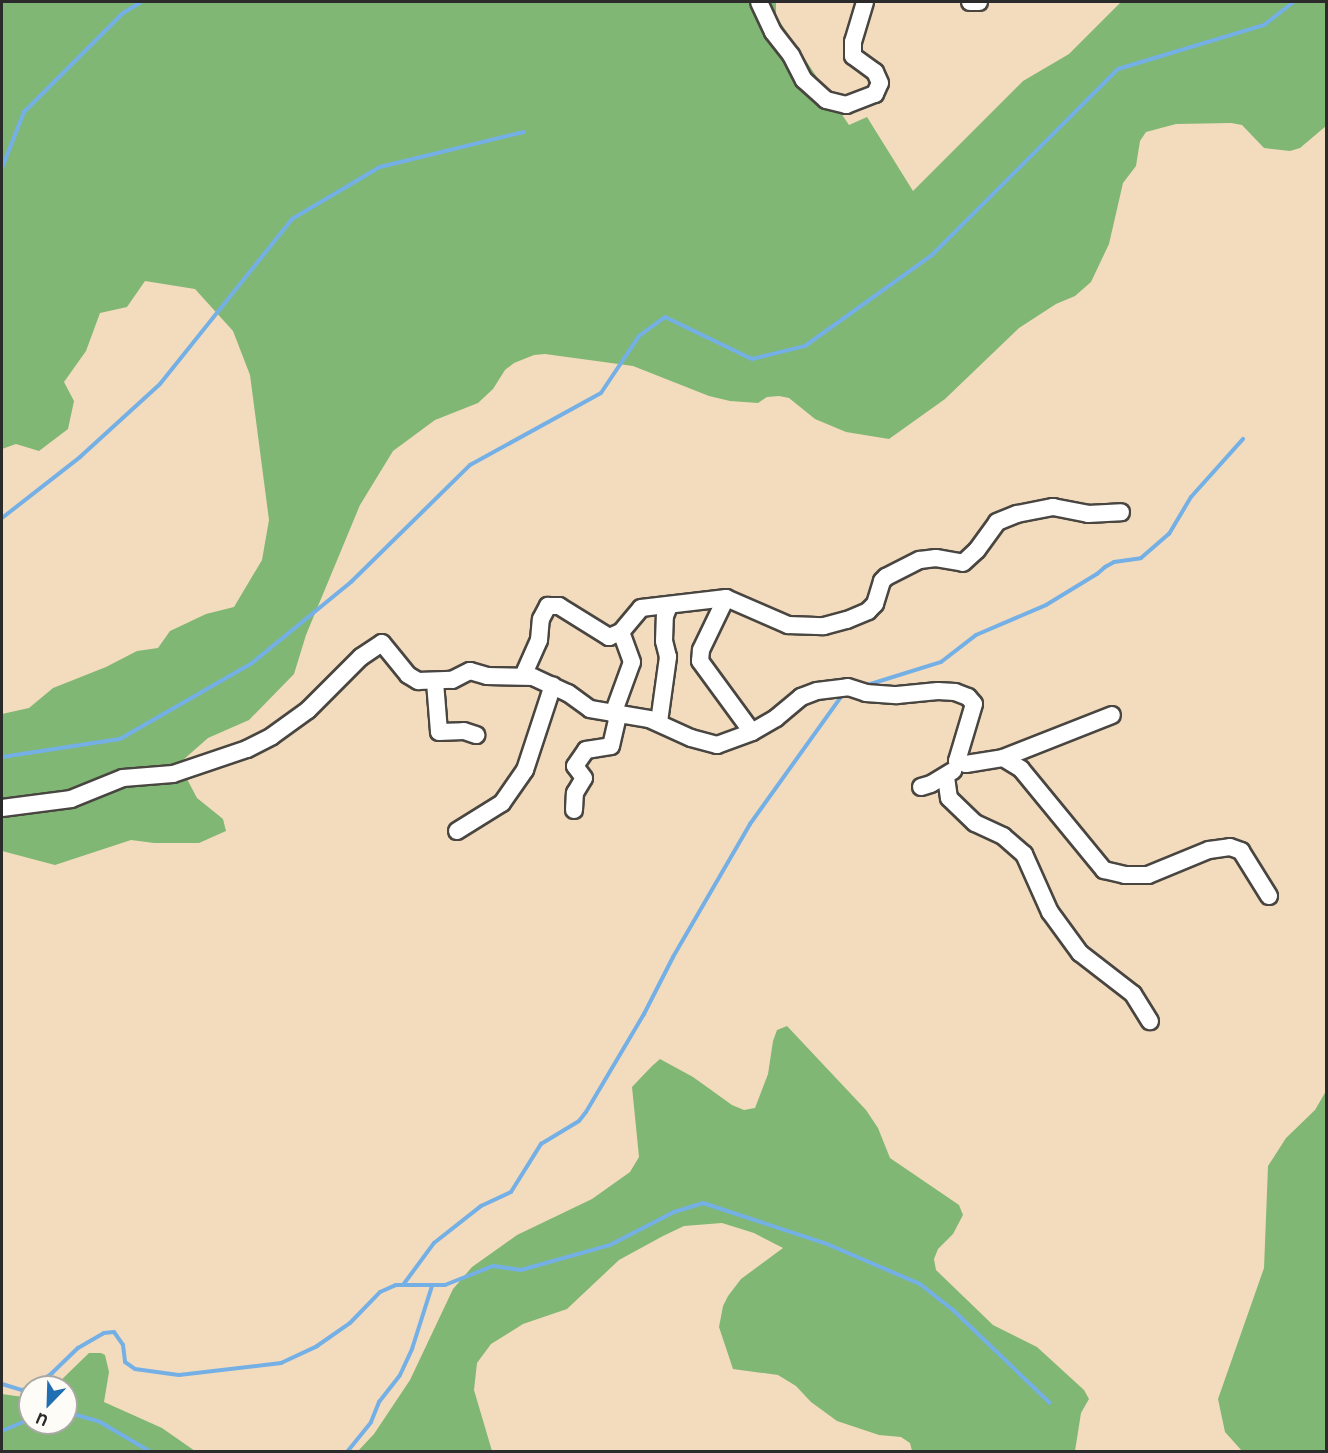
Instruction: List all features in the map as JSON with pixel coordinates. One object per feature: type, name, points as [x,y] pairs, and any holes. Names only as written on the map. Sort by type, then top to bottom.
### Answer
[{"type":"street","points":[[759,2],[773,32],[791,55],[804,80],[826,100],[846,105],[875,94],[880,83],[874,72],[853,56],[853,42],[865,2]]},
{"type":"street","points":[[970,2],[978,2]]},
{"type":"street","points":[[523,676],[539,640],[541,619],[548,606],[559,606],[609,637],[621,632],[641,608],[726,598],[788,625],[824,626],[868,611],[875,604],[882,581],[886,577],[920,560],[936,558],[963,563],[977,550],[997,522],[1017,514],[1053,507],[1088,514],[1121,512]]},
{"type":"street","points":[[726,598],[701,650],[700,661],[752,732]]},
{"type":"street","points":[[659,722],[668,657],[664,641],[664,616],[669,606]]},
{"type":"street","points":[[574,810],[575,793],[584,778],[575,766],[586,750],[611,746],[616,715],[632,662],[621,632]]},
{"type":"street","points":[[2,808],[71,800],[123,778],[172,774],[247,749],[272,736],[308,710],[361,657],[379,644],[388,648],[412,678],[435,682],[452,680],[470,671],[487,676],[523,676],[553,685],[590,709],[659,722],[691,738],[717,745],[752,732],[801,697],[817,691],[848,687],[866,693],[897,695],[938,691],[968,697],[974,704],[957,755],[960,764]]},
{"type":"street","points":[[435,682],[439,732],[464,731],[476,735]]},
{"type":"street","points":[[457,831],[502,803],[525,770],[553,685]]},
{"type":"street","points":[[921,787],[946,777],[960,764],[1003,758],[1112,715]]},
{"type":"street","points":[[1003,758],[1021,769],[1104,870],[1125,875],[1148,875],[1209,850],[1230,847],[1241,851],[1269,896]]},
{"type":"street","points":[[946,777],[949,798],[975,824],[1014,843],[1032,868],[1050,912],[1080,953],[1133,994],[1150,1021]]},
{"type":"green space","points":[[2,2],[776,2],[776,16],[849,125],[867,117],[913,191],[1023,81],[1069,54],[1121,2],[1326,2],[1326,126],[1300,148],[1290,151],[1264,148],[1242,125],[1231,123],[1176,124],[1146,132],[1140,141],[1136,166],[1123,183],[1109,244],[1091,282],[1075,296],[1056,304],[1019,328],[945,399],[889,439],[846,432],[815,419],[789,398],[767,397],[758,403],[730,401],[709,396],[633,366],[545,354],[534,355],[514,363],[505,370],[493,389],[478,403],[435,420],[393,451],[360,505],[306,635],[294,674],[249,720],[208,738],[183,760],[187,779],[197,798],[223,819],[226,831],[199,843],[154,843],[131,840],[55,865],[2,851],[2,714],[29,708],[53,688],[106,667],[137,651],[158,648],[170,631],[206,614],[234,607],[262,560],[269,520],[250,375],[233,331],[195,289],[145,281],[127,307],[100,313],[86,351],[64,382],[74,401],[68,429],[39,451],[16,444],[2,449]]},
{"type":"green space","points":[[787,1026],[866,1110],[878,1128],[890,1158],[959,1205],[963,1215],[953,1234],[938,1249],[934,1259],[936,1270],[993,1325],[1037,1347],[1084,1390],[1089,1399],[1081,1413],[1075,1451],[912,1451],[910,1443],[901,1437],[879,1435],[837,1421],[811,1402],[796,1386],[778,1375],[733,1369],[719,1327],[723,1306],[741,1279],[783,1248],[754,1233],[722,1223],[684,1226],[663,1236],[619,1260],[567,1309],[523,1324],[491,1344],[477,1363],[474,1390],[492,1451],[358,1451],[374,1434],[410,1380],[453,1289],[472,1267],[517,1235],[592,1199],[630,1172],[639,1157],[632,1087],[652,1066],[660,1059],[693,1077],[732,1105],[744,1110],[755,1108],[768,1074],[777,1030]]},
{"type":"green space","points":[[1326,1091],[1326,1451],[1242,1451],[1225,1432],[1218,1399],[1264,1268],[1268,1166],[1286,1138],[1315,1110]]},
{"type":"green space","points":[[89,1353],[105,1355],[109,1372],[104,1402],[162,1428],[195,1451],[2,1451],[2,1394],[18,1396],[18,1435],[78,1435],[78,1375],[66,1375]]},
{"type":"waterway","points":[[2,168],[24,112],[123,13],[141,2]]},
{"type":"waterway","points":[[2,757],[120,739],[252,663],[351,582],[470,465],[601,393],[639,336],[665,317],[752,359],[805,346],[932,255],[1118,69],[1264,25],[1293,2]]},
{"type":"waterway","points":[[2,518],[80,457],[160,384],[292,219],[380,167],[524,132]]},
{"type":"waterway","points":[[864,686],[941,662],[976,635],[1046,605],[1114,562],[1141,558],[1169,534],[1191,497],[1243,439]]},
{"type":"waterway","points":[[403,1285],[434,1243],[481,1206],[511,1192],[541,1144],[579,1121],[586,1112],[644,1014],[673,957],[750,824],[843,694]]},
{"type":"waterway","points":[[49,1375],[78,1348],[104,1333],[114,1332],[123,1345],[125,1362],[135,1369],[179,1375],[281,1363],[317,1346],[350,1323],[380,1292],[396,1285],[445,1285],[493,1266],[521,1270],[610,1245],[674,1212],[703,1203],[827,1244],[920,1284],[953,1310],[1050,1403]]},
{"type":"waterway","points":[[347,1452],[371,1422],[379,1402],[400,1375],[412,1349],[432,1286]]},
{"type":"waterway","points":[[2,1384],[18,1389]]},
{"type":"waterway","points":[[78,1416],[100,1422],[151,1452]]},
{"type":"waterway","points":[[2,1431],[18,1424]]}]
